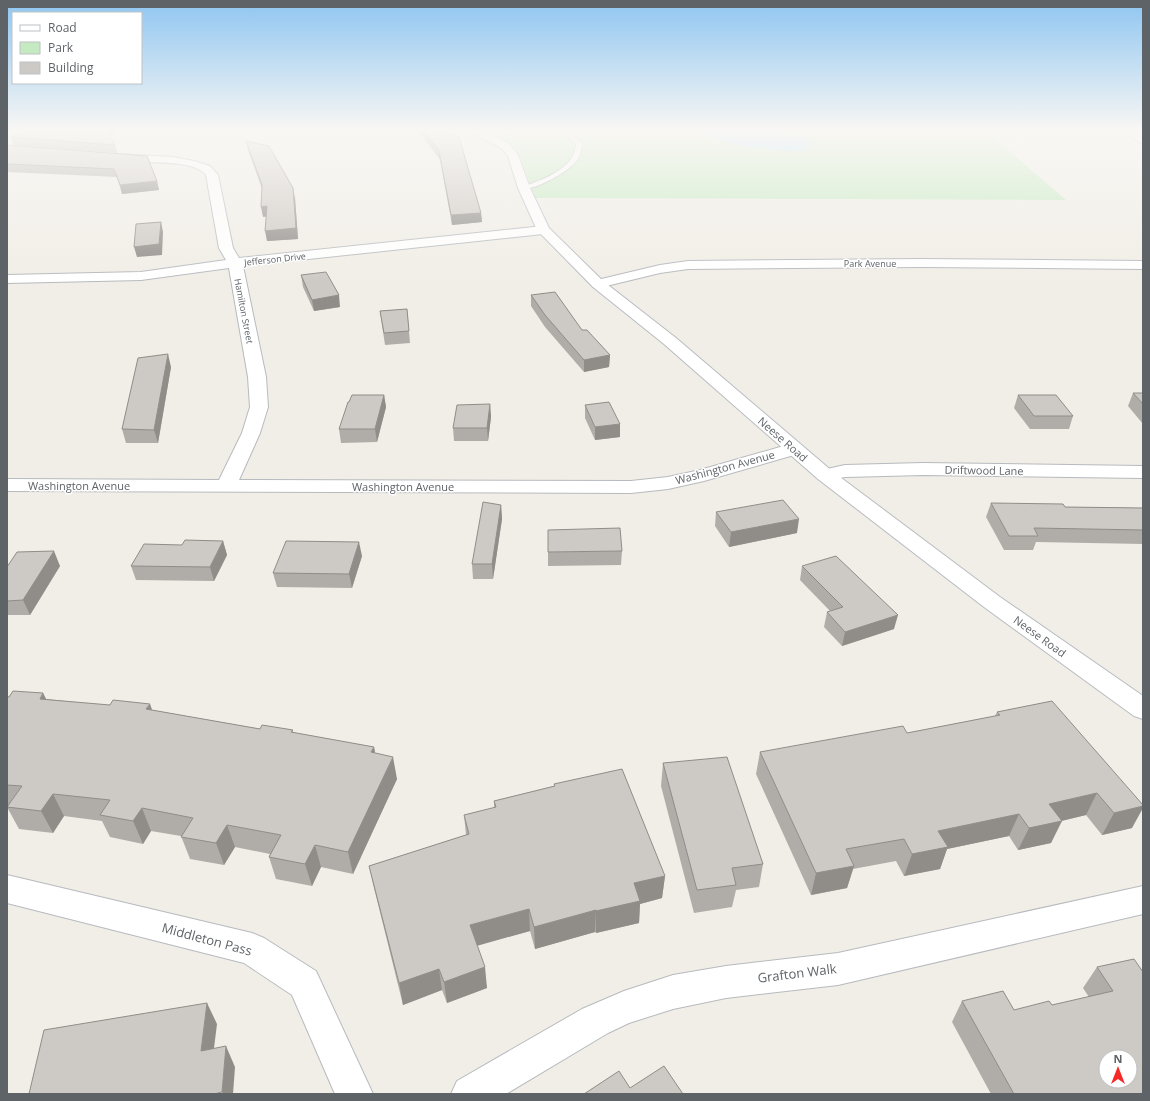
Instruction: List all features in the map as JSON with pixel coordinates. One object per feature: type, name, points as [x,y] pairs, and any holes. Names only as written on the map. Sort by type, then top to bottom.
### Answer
[{"type":"street","name":"Hamilton Street","points":[[213,180],[226,248],[235,263],[257,377],[259,408],[251,434],[227,485]]},
{"type":"street","name":"Neese Road","points":[[521,180],[543,230],[598,284],[670,341],[825,475],[992,602],[1143,709]]},
{"type":"street","name":"Jefferson Drive","points":[[7,279],[141,276],[235,263],[543,230]]},
{"type":"street","name":"Park Avenue","points":[[598,284],[678,266],[727,264],[1143,265]]},
{"type":"street","name":"Washington Avenue","points":[[7,485],[631,487],[668,483],[704,475],[794,448]]},
{"type":"street","name":"Driftwood Lane","points":[[825,475],[845,471],[923,469],[1143,472]]},
{"type":"street","name":"Middleton Pass","points":[[7,890],[252,949],[304,983],[354,1094]]},
{"type":"street","name":"Grafton Walk","points":[[470,1094],[595,1020],[624,1008],[673,992],[726,982],[838,969],[1143,900]]},
{"type":"lane","points":[[524,188],[543,180]]},
{"type":"green space","points":[[529,180],[1043,180],[1066,200],[536,198]]},
{"type":"building","points":[[118,180],[157,181],[120,185]]},
{"type":"building","points":[[260,180],[289,180],[293,188],[296,228],[265,231],[267,206],[261,207],[262,185]]},
{"type":"building","points":[[445,180],[472,180],[481,213],[451,215]]},
{"type":"building","points":[[161,222],[159,244],[134,247],[136,224]]},
{"type":"building","points":[[326,272],[339,295],[312,300],[301,275]]},
{"type":"building","points":[[555,292],[582,330],[587,330],[610,355],[584,360],[545,315],[531,295]]},
{"type":"building","points":[[407,309],[409,331],[384,333],[380,311]]},
{"type":"building","points":[[168,354],[154,430],[122,429],[138,358]]},
{"type":"building","points":[[1133,393],[1143,393],[1143,404]]},
{"type":"building","points":[[352,395],[384,395],[375,429],[339,429],[348,402]]},
{"type":"building","points":[[1018,395],[1056,395],[1073,416],[1034,416]]},
{"type":"building","points":[[609,402],[620,424],[595,427],[585,405]]},
{"type":"building","points":[[490,404],[487,428],[453,428],[457,405]]},
{"type":"building","points":[[783,500],[799,519],[731,532],[716,512]]},
{"type":"building","points":[[483,502],[501,505],[492,564],[472,564]]},
{"type":"building","points":[[991,503],[1063,504],[1065,507],[1143,508],[1143,530],[1034,528],[1038,536],[1009,536]]},
{"type":"building","points":[[620,528],[622,551],[548,552],[548,530]]},
{"type":"building","points":[[185,540],[223,541],[210,567],[131,566],[144,544],[182,545]]},
{"type":"building","points":[[286,541],[359,542],[349,574],[273,573]]},
{"type":"building","points":[[54,551],[23,600],[7,601],[7,567],[17,552]]},
{"type":"building","points":[[836,556],[898,615],[845,632],[827,612],[843,607],[802,566]]},
{"type":"building","points":[[13,691],[43,693],[40,699],[110,705],[113,700],[150,704],[146,709],[260,729],[262,725],[293,730],[291,732],[374,747],[371,752],[393,757],[348,852],[315,845],[305,864],[269,857],[281,835],[227,825],[216,843],[181,837],[193,818],[142,808],[133,821],[100,815],[110,800],[53,794],[41,811],[7,807],[22,786],[7,785],[7,697],[9,697]]},
{"type":"building","points":[[1052,701],[1143,806],[1114,813],[1097,793],[1049,804],[1062,821],[1029,828],[1019,814],[938,831],[948,847],[912,854],[904,839],[846,849],[854,866],[816,873],[760,752],[903,726],[907,733],[1000,715],[997,712]]},
{"type":"building","points":[[727,757],[763,864],[732,868],[736,885],[697,890],[663,763]]},
{"type":"building","points":[[622,769],[665,876],[634,883],[640,901],[596,910],[534,927],[529,909],[470,925],[485,967],[444,982],[439,969],[399,983],[369,866],[469,834],[464,815],[496,807],[494,801],[555,786],[554,784]]},
{"type":"building","points":[[1134,959],[1143,972],[1143,1094],[1014,1094],[962,1001],[1003,991],[1014,1010],[1049,1001],[1052,1005],[1113,991],[1097,967]]},
{"type":"building","points":[[207,1003],[201,1051],[226,1046],[222,1092],[214,1094],[29,1094],[44,1030]]},
{"type":"building","points":[[664,1066],[683,1094],[584,1094],[619,1071],[630,1088]]}]
